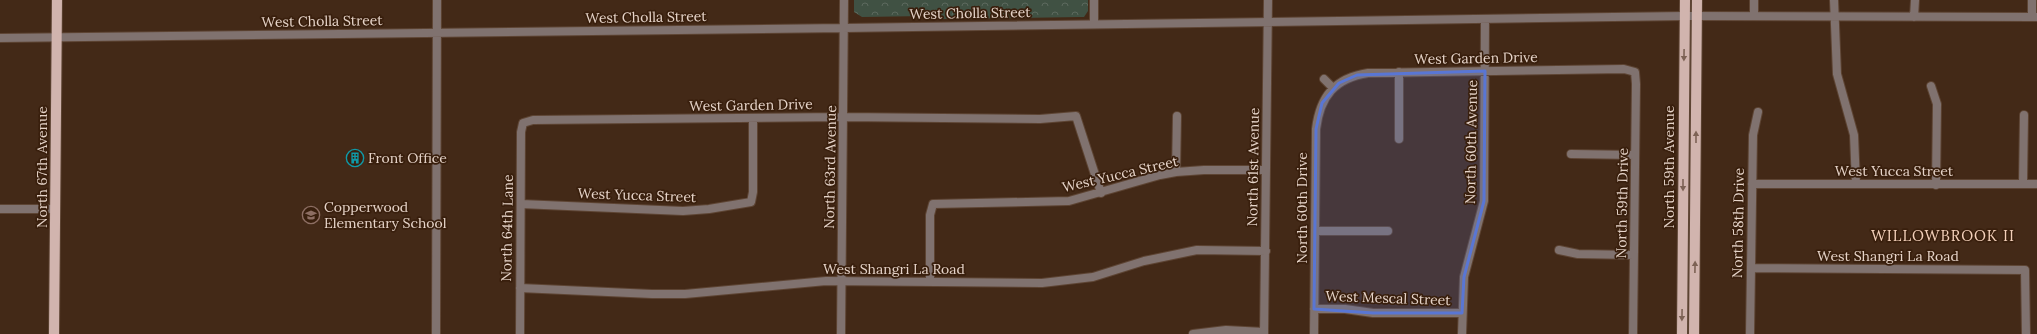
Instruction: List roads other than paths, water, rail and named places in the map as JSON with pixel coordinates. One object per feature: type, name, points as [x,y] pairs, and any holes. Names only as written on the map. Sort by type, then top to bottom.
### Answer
[{"type":"main road","name":"North 67th Avenue","points":[[54,334],[57,0]]},
{"type":"main road","name":"North 59th Avenue","points":[[1682,334],[1685,0]]},
{"type":"main road","name":"North 59th Avenue","points":[[1694,334],[1698,0]]},
{"type":"street","points":[[436,334],[437,0]]},
{"type":"street","name":"North 63rd Avenue","points":[[841,334],[844,0]]},
{"type":"street","points":[[1094,0],[1094,24]]},
{"type":"street","name":"North 61st Avenue","points":[[1264,333],[1268,0]]},
{"type":"street","points":[[1754,0],[1754,16]]},
{"type":"street","points":[[1834,0],[1837,74],[1854,135],[1856,184]]},
{"type":"street","points":[[1914,17],[1915,0]]},
{"type":"street","points":[[2032,0],[2035,17]]},
{"type":"street","name":"West Cholla Street","points":[[0,38],[1685,16],[2035,17]]},
{"type":"street","name":"North 60th Avenue","points":[[1462,334],[1464,277],[1484,201],[1485,19]]},
{"type":"street","name":"West Garden Drive","points":[[1333,88],[1346,79],[1357,75],[1399,72],[1624,69],[1635,72]]},
{"type":"street","points":[[1399,72],[1399,139]]},
{"type":"street","name":"North 59th Drive","points":[[1633,334],[1635,72]]},
{"type":"street","points":[[1324,79],[1333,88]]},
{"type":"street","points":[[1931,86],[1937,104],[1936,185]]},
{"type":"street","name":"North 60th Drive","points":[[1314,334],[1316,128],[1322,103],[1333,88]]},
{"type":"street","name":"North 58th Drive","points":[[1750,334],[1752,135],[1758,112]]},
{"type":"street","name":"West Garden Drive","points":[[523,123],[533,120],[843,117],[1040,119],[1076,116],[1100,193]]},
{"type":"street","points":[[1176,172],[1177,116]]},
{"type":"street","points":[[2023,184],[2024,116]]},
{"type":"street","name":"West Yucca Street","points":[[521,204],[683,211],[710,209],[751,202],[753,192],[753,118]]},
{"type":"street","name":"North 64th Lane","points":[[520,334],[521,132],[523,123]]},
{"type":"street","points":[[1571,154],[1635,155]]},
{"type":"street","name":"West Yucca Street","points":[[930,282],[930,215],[933,204],[944,202],[1069,201],[1160,175],[1176,172],[1204,170],[1266,170]]},
{"type":"street","name":"West Yucca Street","points":[[1752,184],[2037,184]]},
{"type":"street","points":[[0,209],[55,209]]},
{"type":"street","points":[[1315,232],[1388,231]]},
{"type":"street","name":"West Shangri La Road","points":[[520,288],[685,294],[841,281],[1042,282],[1094,276],[1144,261],[1197,250],[1266,251]]},
{"type":"street","points":[[1559,250],[1578,254],[1634,255]]},
{"type":"street","name":"West Shangri La Road","points":[[1751,268],[2025,270],[2026,334]]},
{"type":"street","name":"West Mescal Street","points":[[1314,309],[1345,309],[1373,313],[1462,314]]},
{"type":"street","points":[[1193,334],[1226,330],[1264,333]]},
{"type":"place","name":"Front Office","points":[[355,158]]},
{"type":"place","name":"Copperwood Elementary School","points":[[311,215]]},
{"type":"district","name":"WILLOWBROOK II","points":[[1943,236]]}]
